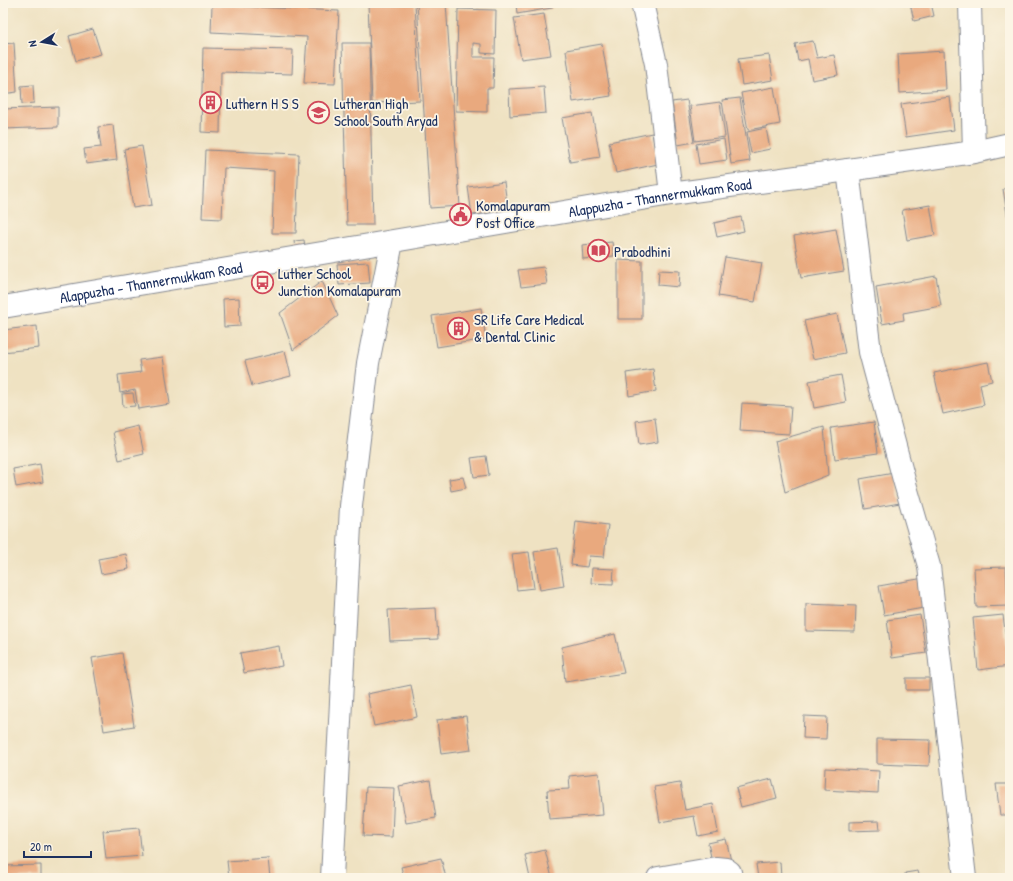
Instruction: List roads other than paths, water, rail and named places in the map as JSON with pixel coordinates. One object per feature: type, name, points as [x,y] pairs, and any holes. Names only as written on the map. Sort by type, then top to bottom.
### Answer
[{"type":"street","points":[[642,3],[656,64],[671,194]]},
{"type":"street","points":[[970,3],[974,152]]},
{"type":"street","name":"Alappuzha - Thannermukkam Road","points":[[3,307],[671,194],[974,152],[1010,144]]},
{"type":"street","points":[[848,170],[870,352],[904,480],[929,566],[965,878]]},
{"type":"street","points":[[332,878],[352,506],[368,363],[392,242]]},
{"type":"street","points":[[658,878],[716,868],[726,869],[730,872],[731,878]]},
{"type":"place","name":"Luthern H S S","points":[[211,103]]},
{"type":"place","name":"Lutheran High School South Aryad","points":[[319,112]]},
{"type":"place","name":"Komalapuram Post Office","points":[[460,214]]},
{"type":"place","name":"Prabodhini","points":[[598,251]]},
{"type":"place","name":"Luther School Junction Komalapuram","points":[[262,282]]},
{"type":"place","name":"SR Life Care Medical & Dental Clinic","points":[[459,328]]}]
